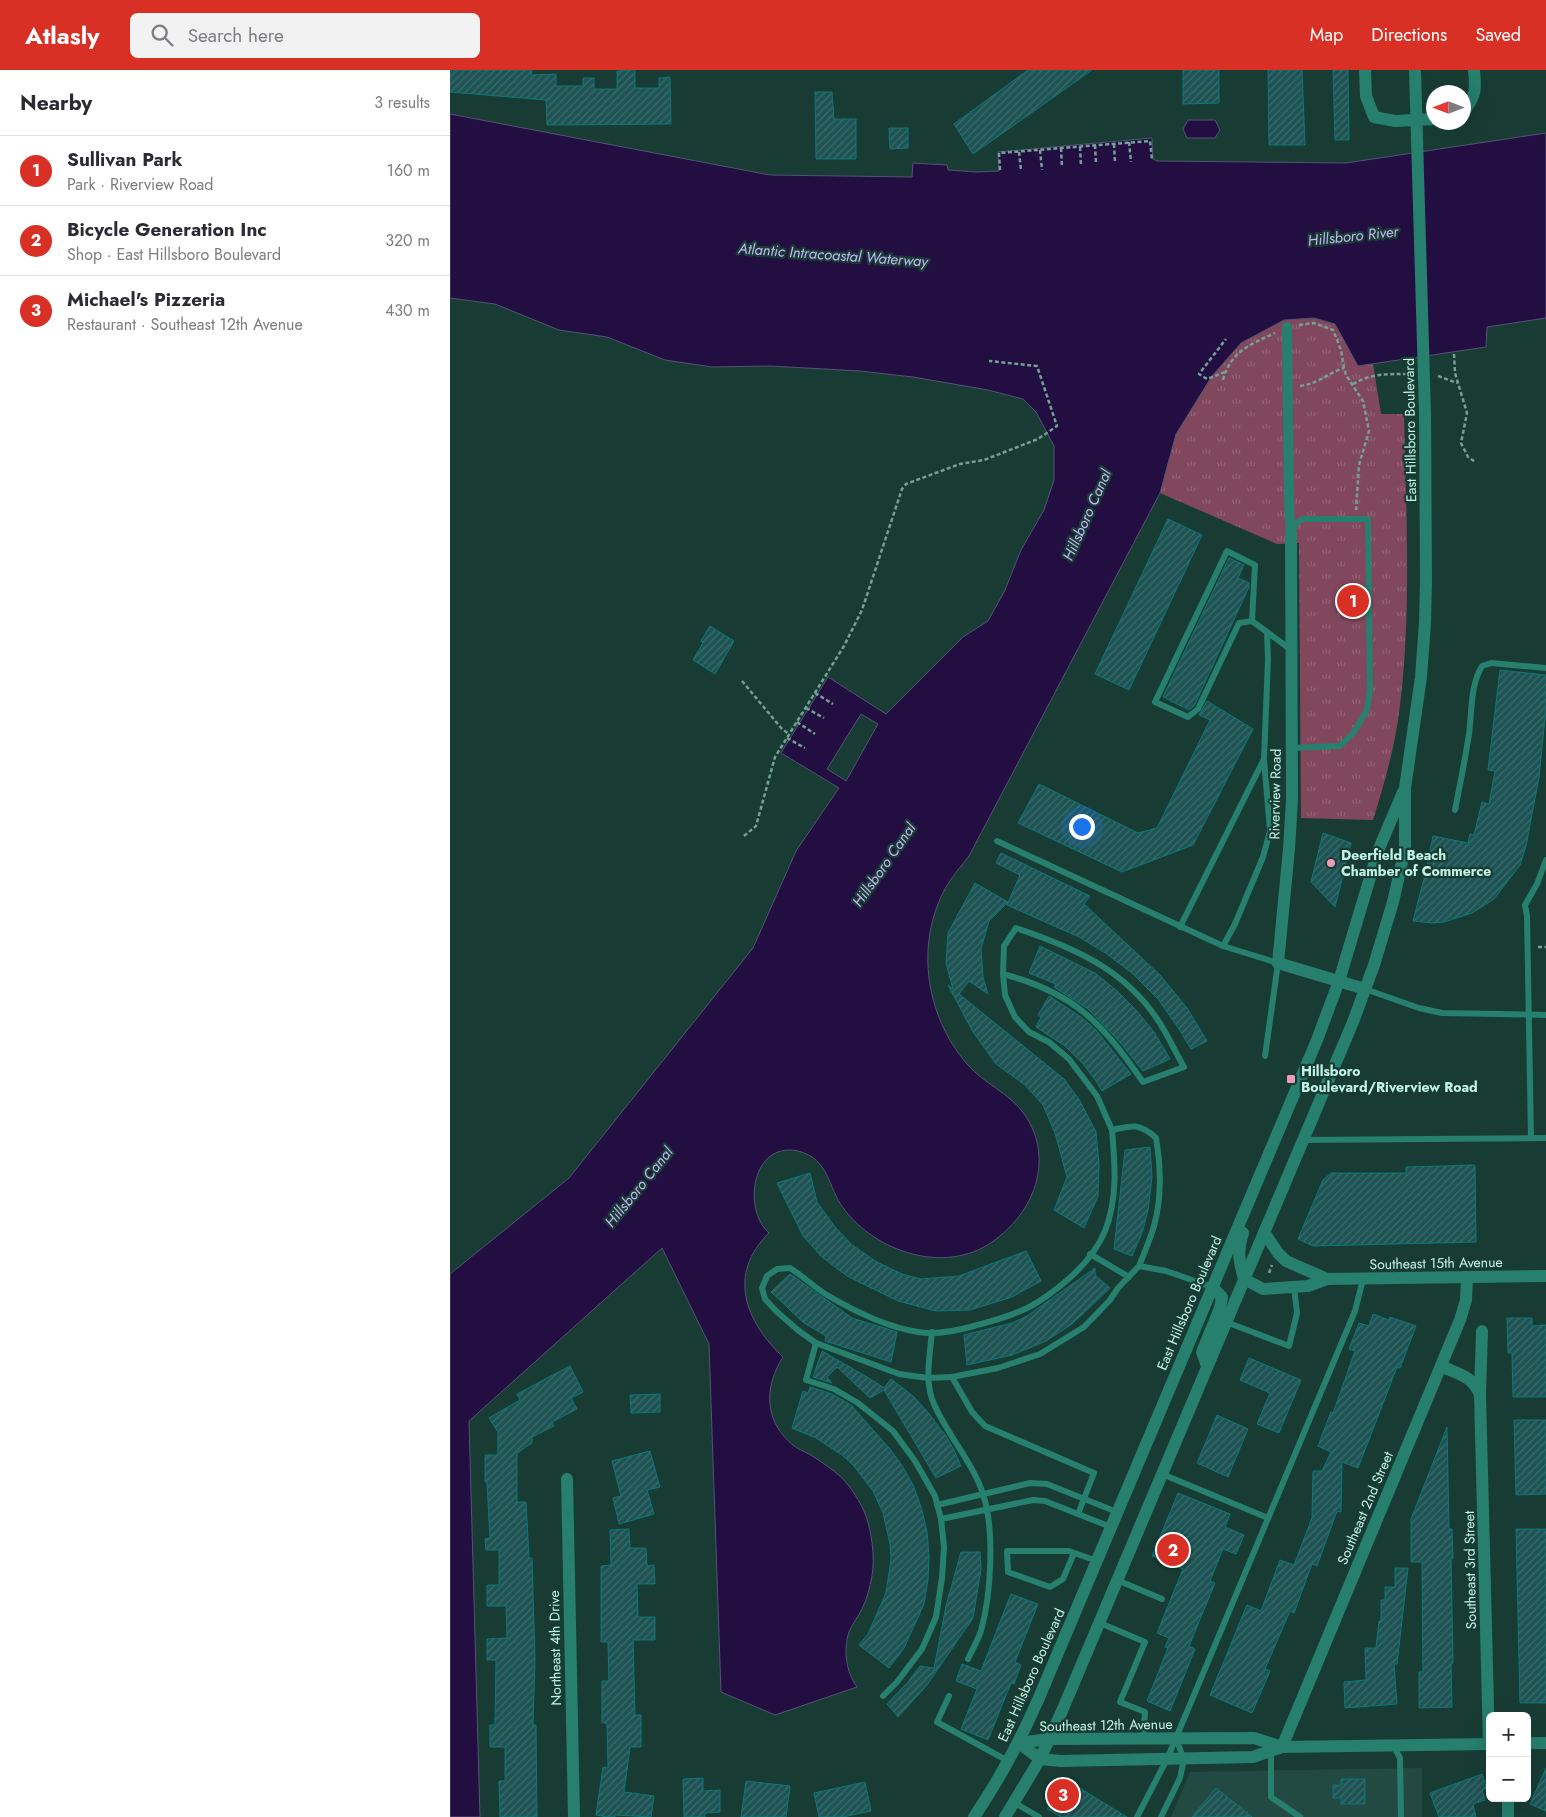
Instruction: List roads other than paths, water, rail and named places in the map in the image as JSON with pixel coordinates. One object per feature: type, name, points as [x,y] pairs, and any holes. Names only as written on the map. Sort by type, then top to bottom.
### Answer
[{"type":"main road","points":[[1365,70],[1366,96],[1374,117],[1395,121],[1426,119]]},
{"type":"main road","name":"East Hillsboro Boulevard","points":[[1005,1817],[1040,1759],[1100,1623],[1365,989],[1393,902],[1405,849],[1405,788],[1420,686],[1425,623],[1425,414],[1415,70]]},
{"type":"main road","points":[[1471,102],[1476,88],[1474,70]]},
{"type":"main road","name":"Riverview Road","points":[[1278,963],[1292,800],[1291,532]]},
{"type":"main road","name":"East Hillsboro Boulevard","points":[[974,1817],[1019,1743],[1317,1040],[1339,980],[1378,851],[1405,788]]},
{"type":"main road","points":[[1278,963],[1365,989]]},
{"type":"main road","points":[[1244,1279],[1239,1261],[1238,1247],[1267,1157]]},
{"type":"main road","name":"Southeast 15th Avenue","points":[[1264,1232],[1278,1254],[1286,1261],[1327,1279]]},
{"type":"main road","name":"Southeast 15th Avenue","points":[[1244,1279],[1263,1289],[1308,1286],[1327,1279],[1546,1276]]},
{"type":"main road","name":"Southeast 2nd Street","points":[[1276,1749],[1464,1311],[1467,1278]]},
{"type":"main road","points":[[1207,1366],[1202,1352],[1220,1308],[1222,1297],[1212,1287]]},
{"type":"main road","name":"Southeast 3rd Street","points":[[1482,1331],[1480,1395],[1489,1712]]},
{"type":"main road","points":[[1441,1366],[1470,1379],[1476,1385],[1480,1395]]},
{"type":"main road","name":"Northeast 4th Drive","points":[[567,1479],[574,1817]]},
{"type":"main road","name":"Southeast 12th Avenue","points":[[1019,1743],[1049,1739],[1254,1738],[1276,1749]]},
{"type":"main road","name":"Southeast 12th Avenue","points":[[1019,1743],[1040,1759],[1060,1761],[1253,1757],[1276,1749],[1486,1744]]},
{"type":"main road","points":[[1531,1743],[1546,1743]]},
{"type":"main road","points":[[1508,1802],[1508,1817]]},
{"type":"street","points":[[1286,327],[1291,532]]},
{"type":"lane","points":[[1291,532],[1302,519],[1368,519],[1370,690],[1367,710],[1354,732],[1340,746],[1291,748]]},
{"type":"lane","points":[[1252,621],[1255,565],[1227,551],[1155,702],[1188,717],[1198,709],[1239,623],[1252,621],[1291,650]]},
{"type":"lane","points":[[1224,946],[1263,857],[1270,831],[1264,759],[1268,659],[1267,632]]},
{"type":"lane","points":[[1455,810],[1474,690],[1477,675],[1482,666],[1490,663],[1546,668]]},
{"type":"lane","points":[[1180,927],[1264,759]]},
{"type":"lane","points":[[997,841],[1180,927],[1224,946],[1278,963],[1265,1056]]},
{"type":"lane","points":[[1531,1138],[1527,916],[1524,904],[1537,884],[1546,862]]},
{"type":"lane","points":[[1003,974],[1022,979],[1052,991],[1079,1007],[1100,1026],[1120,1049],[1143,1082],[1184,1067],[1164,1028],[1138,995],[1111,970],[1079,952],[1050,939],[1016,928],[1004,946],[1003,974],[1005,995],[1015,1017],[1029,1032],[1049,1042],[1069,1059],[1097,1096],[1112,1130],[1115,1165],[1115,1188],[1112,1208],[1104,1231],[1090,1254],[1081,1266],[1037,1302],[1011,1315],[953,1332],[919,1332],[866,1316],[826,1294],[790,1268],[777,1270],[767,1276],[762,1288],[765,1299],[776,1312],[816,1343],[899,1374],[928,1378],[952,1377],[998,1368],[1040,1354],[1084,1327],[1110,1300],[1118,1288],[1139,1266],[1154,1227],[1159,1202],[1160,1163],[1156,1138],[1146,1129],[1133,1126],[1112,1130]]},
{"type":"lane","points":[[1365,989],[1419,1008],[1442,1013],[1546,1015]]},
{"type":"lane","points":[[1302,1140],[1546,1138]]},
{"type":"lane","points":[[1090,1254],[1129,1277]]},
{"type":"lane","points":[[1139,1266],[1166,1271],[1212,1287]]},
{"type":"lane","points":[[1137,1817],[1176,1739],[1355,1311],[1363,1279]]},
{"type":"lane","points":[[1226,1322],[1289,1346],[1297,1313],[1294,1287]]},
{"type":"lane","points":[[932,1332],[928,1378],[933,1403],[959,1446],[983,1493],[987,1508],[990,1540],[986,1600],[980,1632],[968,1659]]},
{"type":"lane","points":[[816,1343],[806,1380],[834,1389],[858,1403],[893,1431],[915,1460],[935,1496],[941,1518],[944,1555],[936,1617],[922,1649],[897,1682],[883,1696]]},
{"type":"lane","points":[[952,1377],[972,1412],[985,1426],[1094,1473],[1078,1514]]},
{"type":"lane","points":[[1162,1474],[1268,1518]]},
{"type":"lane","points":[[937,1505],[983,1493],[1030,1483],[1039,1483],[1048,1484],[1117,1512]]},
{"type":"lane","points":[[941,1518],[1034,1500],[1045,1501],[1111,1527]]},
{"type":"lane","points":[[1074,1553],[1062,1579],[1050,1587],[1008,1572],[1007,1550],[1069,1551],[1097,1561]]},
{"type":"lane","points":[[1117,1580],[1162,1599]]},
{"type":"lane","points":[[1100,1623],[1145,1642],[1120,1702],[1145,1712],[1143,1740]]},
{"type":"lane","points":[[949,1696],[937,1722],[1008,1762]]},
{"type":"lane","points":[[1161,1817],[1180,1778],[1184,1758],[1176,1739]]},
{"type":"lane","points":[[1393,1746],[1400,1758],[1401,1817]]},
{"type":"lane","points":[[1276,1749],[1271,1797],[1300,1817]]},
{"type":"lane","points":[[1015,1802],[1039,1817]]},
{"type":"water","points":[[450,114],[770,175],[912,177],[913,163],[947,165],[948,170],[999,171],[998,152],[1152,138],[1153,159],[1157,161],[1346,163],[1546,133],[1546,318],[1487,327],[1486,347],[1358,366],[1335,324],[1314,318],[1284,320],[1241,343],[1212,376],[1176,434],[1160,493],[969,856],[949,882],[938,904],[931,927],[928,951],[929,976],[933,999],[941,1022],[952,1044],[967,1064],[1019,1107],[1034,1132],[1039,1167],[1036,1184],[1029,1201],[1019,1216],[1007,1230],[992,1242],[973,1252],[954,1257],[912,1254],[892,1247],[874,1237],[858,1224],[838,1201],[822,1167],[808,1155],[798,1151],[782,1151],[770,1156],[761,1166],[756,1179],[754,1194],[756,1209],[761,1222],[769,1233],[756,1249],[748,1265],[745,1281],[746,1297],[751,1313],[759,1328],[783,1357],[772,1381],[770,1393],[770,1406],[773,1417],[786,1439],[831,1469],[848,1485],[864,1511],[871,1538],[873,1553],[872,1576],[867,1597],[849,1632],[846,1646],[848,1668],[857,1687],[775,1715],[721,1692],[709,1344],[662,1248],[469,1421],[480,1817],[450,1817],[450,1274],[569,1178],[753,948],[796,851],[839,788],[781,753],[828,677],[886,714],[963,637],[988,621],[1005,590],[1021,550],[1044,510],[1054,480],[1054,446],[1036,412],[1023,399],[988,390],[913,377],[860,371],[770,366],[712,367],[665,360],[607,337],[559,330],[495,304],[450,298]],"holes":[[[861,714],[878,724],[846,781],[827,769]]]},
{"type":"water","points":[[1188,120],[1215,120],[1220,130],[1215,138],[1187,138],[1183,129]]},
{"type":"place","name":"Sullivan Park","points":[[1353,601]]},
{"type":"place","name":"Deerfield Beach Chamber of Commerce","points":[[1331,863]]},
{"type":"place","name":"Hillsboro Boulevard/Riverview Road","points":[[1291,1079]]},
{"type":"place","name":"Bicycle Generation Inc","points":[[1173,1550]]},
{"type":"place","name":"Michael's Pizzeria","points":[[1063,1795]]},
{"type":"water label","name":"Hillsboro River","points":[[1353,236]]},
{"type":"water label","name":"Atlantic Intracoastal Waterway","points":[[833,255]]},
{"type":"water label","name":"Hillsboro Canal","points":[[1087,515]]},
{"type":"water label","name":"Hillsboro Canal","points":[[884,865]]},
{"type":"water label","name":"Hillsboro Canal","points":[[639,1187]]}]
